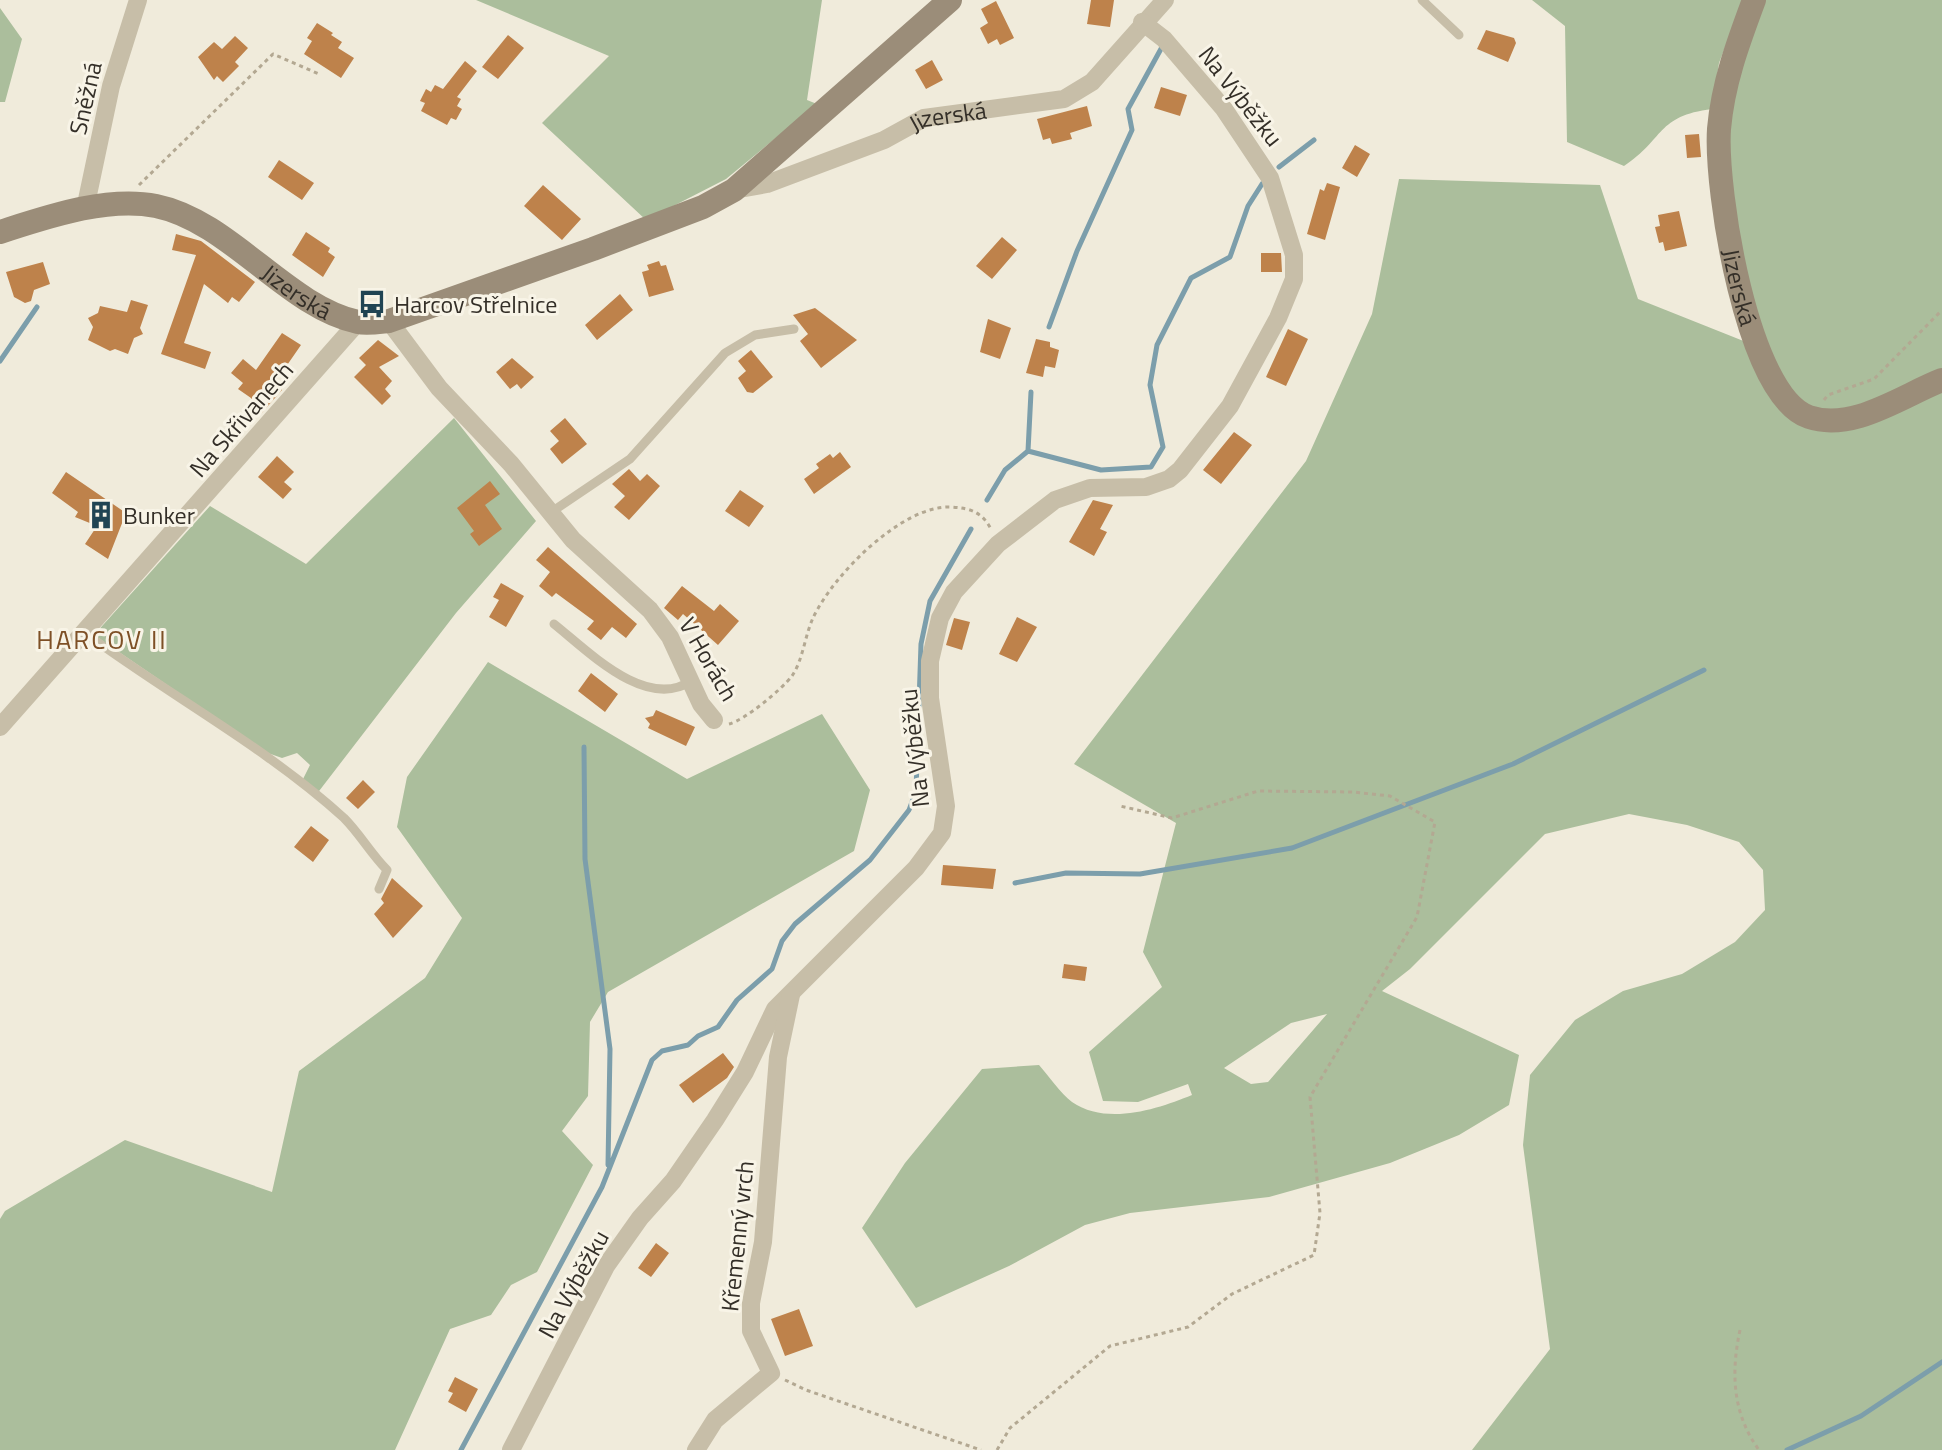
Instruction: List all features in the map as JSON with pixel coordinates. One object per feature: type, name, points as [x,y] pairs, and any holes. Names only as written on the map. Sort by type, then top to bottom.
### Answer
[{"type":"street","name":"Sněžná","points":[[85,209],[111,86],[138,0]]},
{"type":"street","name":"Jizerská","points":[[0,232],[85,209],[119,204],[156,206],[213,232],[303,295],[358,322],[389,321],[593,249],[703,207],[734,190],[950,0]]},
{"type":"street","points":[[1142,22],[1165,0]]},
{"type":"street","name":"Jizerská","points":[[1754,0],[1729,65],[1719,131],[1725,214],[1734,268],[1766,371],[1795,411],[1811,418]]},
{"type":"street","name":"Jizerská","points":[[734,190],[767,184],[884,140],[924,118],[1064,99],[1092,82],[1142,22]]},
{"type":"street","name":"Na Výběžku","points":[[511,1450],[606,1266],[707,1132],[745,1072],[775,1009],[916,868],[942,833],[946,806],[930,698],[934,639],[945,606],[954,592],[998,544],[1055,500],[1090,488],[1146,487],[1169,479],[1180,470],[1230,406],[1278,318],[1294,279],[1294,255],[1287,226],[1263,161],[1164,39],[1142,22]]},
{"type":"street","name":"V Horách","points":[[389,321],[439,388],[511,464],[573,540],[650,610],[670,637],[714,720]]},
{"type":"street","name":"Na Skřivanech","points":[[0,727],[358,322]]},
{"type":"street","points":[[1811,418],[1836,420],[1861,413],[1891,404],[1942,380]]},
{"type":"street","name":"Křemenný vrch","points":[[771,1373],[751,1331],[751,1303],[763,1242],[778,1057],[792,992]]},
{"type":"street","points":[[696,1450],[715,1420],[771,1373]]},
{"type":"lane","points":[[1422,0],[1459,35]]},
{"type":"lane","points":[[550,513],[630,459],[725,353],[755,335],[794,329]]},
{"type":"lane","points":[[554,624],[607,665],[647,687],[681,688],[691,681]]},
{"type":"lane","points":[[85,633],[144,677],[280,767],[344,819],[387,870],[379,889]]},
{"type":"path","points":[[119,204],[273,54],[319,74]]},
{"type":"path","points":[[1811,418],[1828,395],[1874,379],[1942,310]]},
{"type":"path","name":"V Horách","points":[[714,720],[726,725],[746,716],[792,675],[814,616],[831,590],[884,533],[934,507],[969,508],[986,520],[998,544]]},
{"type":"path","points":[[997,1450],[1010,1428],[1110,1346],[1188,1327],[1232,1294],[1314,1255],[1320,1213],[1310,1097],[1417,917],[1435,822],[1390,796],[1353,792],[1258,791],[1172,818],[1120,806]]},
{"type":"path","points":[[1740,1330],[1732,1365],[1735,1395],[1749,1437],[1759,1450]]},
{"type":"path","points":[[771,1373],[806,1390],[981,1450]]},
{"type":"green space","points":[[476,0],[822,0],[807,100],[817,104],[726,179],[646,220],[542,123],[609,56]]},
{"type":"green space","points":[[1532,0],[1743,0],[1719,63],[1712,109],[1694,112],[1670,123],[1624,166],[1567,142],[1565,26]]},
{"type":"green space","points":[[1765,0],[1942,0],[1942,370],[1859,405],[1825,409],[1810,406],[1791,391],[1775,362],[1749,280],[1733,191],[1730,128],[1739,79]]},
{"type":"green space","points":[[0,8],[22,39],[5,102],[0,102]]},
{"type":"green space","points":[[1399,179],[1600,185],[1638,299],[1746,342],[1768,393],[1796,421],[1809,428],[1942,391],[1942,1450],[1472,1450],[1550,1349],[1523,1145],[1530,1075],[1575,1020],[1623,991],[1682,974],[1735,942],[1765,910],[1763,870],[1739,842],[1687,825],[1629,814],[1545,834],[1410,969],[1382,991],[1519,1055],[1509,1105],[1459,1135],[1390,1163],[1269,1197],[1130,1213],[1085,1225],[1009,1266],[916,1308],[862,1228],[905,1163],[982,1069],[1039,1065],[1072,1102],[1101,1113],[1148,1110],[1192,1095],[1188,1084],[1138,1102],[1103,1101],[1089,1052],[1162,987],[1143,952],[1176,823],[1074,764],[1306,461],[1372,314]],"holes":[[[1327,1014],[1268,1082],[1251,1084],[1224,1068],[1291,1023]]]},
{"type":"green space","points":[[454,418],[536,521],[456,613],[316,795],[303,779],[310,765],[297,753],[282,758],[265,752],[94,635],[210,506],[306,564]]},
{"type":"green space","points":[[488,662],[687,779],[822,714],[870,790],[854,851],[608,992],[590,1022],[588,1096],[562,1131],[593,1165],[537,1272],[511,1285],[491,1315],[450,1329],[395,1450],[0,1450],[0,1219],[5,1211],[125,1140],[272,1192],[299,1071],[425,978],[462,918],[397,827],[407,777]]},
{"type":"building","points":[[1091,0],[1114,0],[1110,27],[1087,24]]},
{"type":"building","points":[[996,1],[1014,38],[1000,45],[997,39],[988,44],[980,28],[988,23],[981,9]]},
{"type":"building","points":[[317,23],[342,42],[338,48],[354,58],[341,78],[304,54],[312,41],[307,38]]},
{"type":"building","points":[[1486,30],[1514,38],[1516,43],[1508,62],[1477,49]]},
{"type":"building","points":[[508,35],[524,48],[498,79],[482,67]]},
{"type":"building","points":[[235,36],[248,48],[235,62],[239,66],[223,82],[217,76],[214,80],[198,57],[214,42],[222,49]]},
{"type":"building","points":[[932,60],[943,80],[926,89],[915,70]]},
{"type":"building","points":[[465,61],[477,71],[457,97],[461,99],[457,106],[462,109],[456,120],[451,118],[447,125],[421,111],[425,103],[420,101],[426,89],[431,92],[435,85],[443,89]]},
{"type":"building","points":[[1161,87],[1187,95],[1180,116],[1154,108]]},
{"type":"building","points":[[1087,106],[1092,126],[1070,133],[1072,139],[1052,144],[1050,138],[1043,140],[1037,119]]},
{"type":"building","points":[[1699,134],[1701,157],[1687,158],[1685,135]]},
{"type":"building","points":[[1355,145],[1370,154],[1357,177],[1342,168]]},
{"type":"building","points":[[279,160],[314,183],[302,200],[268,177]]},
{"type":"building","points":[[1327,183],[1340,187],[1325,240],[1307,234],[1320,189],[1324,191]]},
{"type":"building","points":[[543,185],[581,219],[562,240],[524,206]]},
{"type":"building","points":[[1679,211],[1687,246],[1665,251],[1663,242],[1659,243],[1655,227],[1660,226],[1658,215]]},
{"type":"building","points":[[306,232],[330,248],[328,252],[335,257],[323,277],[292,255]]},
{"type":"building","points":[[176,234],[201,241],[255,282],[239,302],[232,297],[228,303],[204,284],[184,343],[211,352],[205,369],[161,354],[196,255],[172,250]]},
{"type":"building","points":[[1002,237],[1017,250],[992,279],[976,266]]},
{"type":"building","points":[[1261,253],[1281,253],[1282,272],[1261,272]]},
{"type":"building","points":[[659,261],[661,266],[666,265],[674,290],[649,297],[642,272],[649,270],[647,265]]},
{"type":"building","points":[[43,262],[50,284],[34,290],[31,301],[25,303],[14,297],[6,272]]},
{"type":"building","points":[[620,294],[633,310],[597,340],[585,325]]},
{"type":"building","points":[[131,300],[148,305],[140,328],[143,334],[134,338],[128,354],[115,349],[110,351],[88,340],[93,327],[88,318],[98,313],[100,306],[127,312]]},
{"type":"building","points":[[815,308],[857,340],[821,368],[800,341],[808,334],[793,315]]},
{"type":"building","points":[[988,319],[1011,328],[1000,359],[980,352]]},
{"type":"building","points":[[1288,329],[1308,339],[1286,386],[1266,377]]},
{"type":"building","points":[[282,333],[301,345],[274,384],[282,390],[260,415],[253,409],[256,404],[251,398],[238,389],[243,383],[231,373],[243,359],[256,370]]},
{"type":"building","points":[[1036,339],[1050,342],[1050,347],[1059,350],[1055,368],[1045,366],[1043,377],[1026,373]]},
{"type":"building","points":[[378,340],[399,356],[379,367],[392,381],[385,389],[391,396],[382,405],[354,377],[366,365],[359,358]]},
{"type":"building","points":[[751,350],[773,377],[753,393],[747,392],[738,378],[746,371],[738,361]]},
{"type":"building","points":[[512,358],[534,377],[521,389],[517,384],[510,389],[496,372]]},
{"type":"building","points":[[565,418],[587,444],[562,464],[550,449],[559,441],[550,431]]},
{"type":"building","points":[[1234,432],[1252,445],[1221,484],[1203,470]]},
{"type":"building","points":[[840,452],[851,467],[814,494],[804,479],[819,468],[816,464],[830,454],[833,458]]},
{"type":"building","points":[[277,456],[294,472],[284,482],[292,489],[283,499],[258,477]]},
{"type":"building","points":[[629,469],[640,481],[647,474],[660,486],[629,520],[614,507],[625,496],[612,484]]},
{"type":"building","name":"Bunker","points":[[66,472],[126,513],[108,559],[85,544],[97,526],[75,517],[78,512],[52,493]]},
{"type":"building","points":[[490,481],[500,494],[485,505],[502,529],[479,546],[470,534],[474,531],[457,508]]},
{"type":"building","points":[[740,490],[764,506],[749,527],[725,511]]},
{"type":"building","points":[[1093,500],[1113,505],[1100,529],[1107,532],[1094,556],[1069,542]]},
{"type":"building","points":[[548,547],[637,624],[626,638],[612,627],[601,640],[587,629],[594,621],[556,593],[552,597],[539,586],[550,572],[536,560]]},
{"type":"building","points":[[501,583],[524,596],[506,627],[489,617],[499,600],[493,597]]},
{"type":"building","points":[[682,586],[714,611],[720,604],[739,621],[718,645],[683,614],[678,620],[664,608]]},
{"type":"building","points":[[1017,617],[1037,627],[1017,662],[999,654]]},
{"type":"building","points":[[954,618],[970,622],[962,650],[946,645]]},
{"type":"building","points":[[591,673],[618,694],[605,712],[578,691]]},
{"type":"building","points":[[656,710],[695,727],[686,746],[648,728],[650,724],[645,718],[653,716]]},
{"type":"building","points":[[363,780],[375,792],[358,809],[346,798]]},
{"type":"building","points":[[311,826],[329,840],[313,862],[294,847]]},
{"type":"building","points":[[943,865],[996,869],[993,889],[941,885]]},
{"type":"building","points":[[392,878],[423,906],[393,938],[374,914],[384,903],[381,899]]},
{"type":"building","points":[[1064,964],[1087,967],[1085,981],[1062,978]]},
{"type":"building","points":[[723,1053],[734,1067],[727,1078],[693,1103],[679,1085]]},
{"type":"building","points":[[656,1243],[669,1253],[651,1277],[638,1268]]},
{"type":"building","points":[[799,1309],[813,1346],[785,1356],[771,1319]]},
{"type":"building","points":[[455,1377],[478,1389],[466,1412],[448,1402],[453,1393],[448,1391]]},
{"type":"waterway","points":[[1049,327],[1077,251],[1132,130],[1128,109],[1162,47]]},
{"type":"waterway","points":[[1279,167],[1314,140]]},
{"type":"waterway","points":[[987,500],[1005,470],[1028,451],[1101,470],[1151,467],[1163,447],[1150,385],[1157,345],[1191,278],[1230,257],[1248,206],[1262,184]]},
{"type":"waterway","points":[[0,361],[37,307]]},
{"type":"waterway","points":[[1028,451],[1031,392]]},
{"type":"waterway","points":[[461,1450],[602,1187],[652,1060],[662,1051],[688,1045],[698,1036],[718,1027],[737,1000],[772,969],[782,941],[795,924],[870,860],[909,810],[916,791],[921,644],[930,601],[971,529]]},
{"type":"waterway","points":[[1015,883],[1066,873],[1140,874],[1292,848],[1513,764],[1704,670]]},
{"type":"waterway","points":[[584,747],[585,859],[610,1049],[608,1165]]},
{"type":"waterway","points":[[1787,1450],[1861,1416],[1942,1362]]},
{"type":"place","name":"Harcov Střelnice","points":[[372,304]]},
{"type":"place","name":"Bunker","points":[[101,515]]},
{"type":"district","name":"HARCOV II","points":[[102,639]]}]
